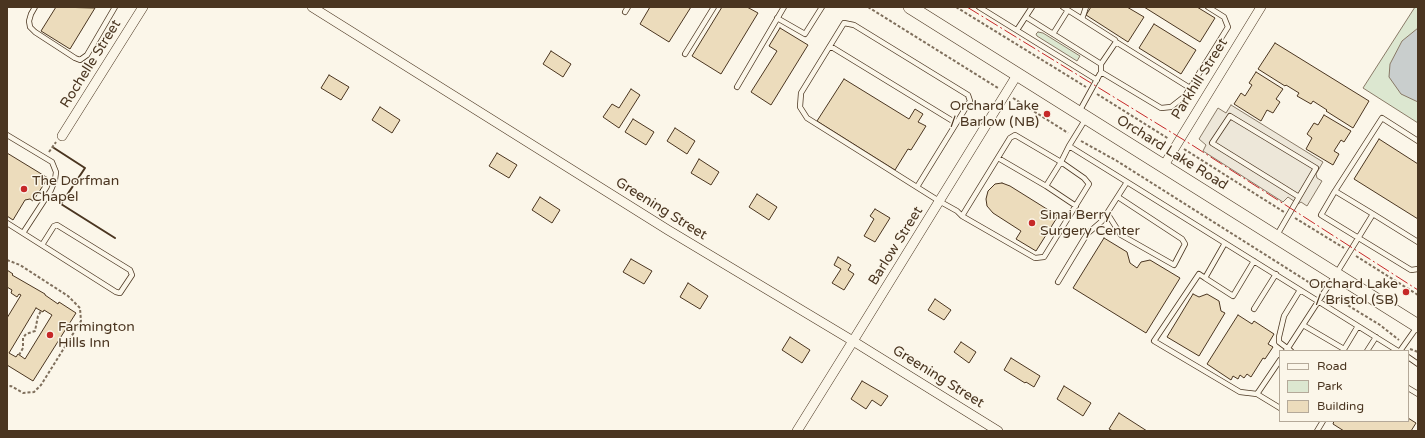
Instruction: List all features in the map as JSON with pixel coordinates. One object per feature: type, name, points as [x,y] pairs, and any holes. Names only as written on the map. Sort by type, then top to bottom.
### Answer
[{"type":"main road","name":"Orchard Lake Road","points":[[910,7],[1418,326]]},
{"type":"street","name":"Rochelle Street","points":[[62,136],[143,7]]},
{"type":"street","name":"Greening Street","points":[[312,7],[662,227],[853,341],[998,431]]},
{"type":"street","name":"Parkhill Street","points":[[1163,167],[1261,7]]},
{"type":"street","name":"Barlow Street","points":[[797,431],[1017,74]]},
{"type":"lane","points":[[35,7],[29,21],[30,27],[35,32],[80,60],[87,55],[115,7]]},
{"type":"lane","points":[[625,12],[628,7]]},
{"type":"lane","points":[[685,54],[714,7]]},
{"type":"lane","points":[[736,87],[784,7]]},
{"type":"lane","points":[[777,18],[805,34],[822,7]]},
{"type":"lane","points":[[979,7],[1097,80]]},
{"type":"lane","points":[[1017,30],[1032,7]]},
{"type":"lane","points":[[1063,7],[1190,88]]},
{"type":"lane","points":[[1082,18],[1086,7]]},
{"type":"lane","points":[[1101,72],[1161,108],[1171,107],[1185,96],[1228,27],[1224,17],[1208,7]]},
{"type":"lane","points":[[1053,34],[1068,10]]},
{"type":"lane","points":[[1026,17],[1101,64]]},
{"type":"lane","points":[[917,187],[970,101],[968,95],[854,25],[844,23],[801,94],[800,107],[807,118],[939,201],[957,211],[962,216],[1035,258],[1044,257],[1089,184],[1084,178],[1061,162],[1015,135],[1010,138],[962,216]]},
{"type":"lane","points":[[1046,186],[1075,137],[1090,90],[1101,72],[1101,64],[1116,42]]},
{"type":"lane","points":[[830,46],[956,123]]},
{"type":"lane","points":[[1276,237],[1316,168],[1230,116],[1212,143],[1299,197]]},
{"type":"lane","points":[[1418,141],[1382,118],[1321,215],[1411,270],[1418,269]]},
{"type":"lane","points":[[7,134],[52,162],[56,172],[51,190],[23,233]]},
{"type":"lane","points":[[1069,146],[1397,350]]},
{"type":"lane","points":[[998,158],[1046,186],[1076,206]]},
{"type":"lane","points":[[1058,282],[1087,234],[1102,221],[1127,182]]},
{"type":"lane","points":[[1335,191],[1418,242]]},
{"type":"lane","points":[[1107,213],[1121,235],[1174,265],[1185,244],[1182,239],[1118,197]]},
{"type":"lane","points":[[1300,290],[1284,316],[1279,337],[1279,342],[1288,350],[1373,214]]},
{"type":"lane","points":[[7,223],[116,292],[120,293],[132,275],[130,270],[56,225],[42,245]]},
{"type":"lane","points":[[1205,278],[1225,243]]},
{"type":"lane","points":[[1254,261],[1233,296],[1199,274],[1154,341],[1240,392],[1257,394],[1279,407]]},
{"type":"lane","points":[[1254,309],[1276,274]]},
{"type":"lane","points":[[1303,325],[1343,350],[1358,326]]},
{"type":"lane","points":[[1400,350],[1418,326]]},
{"type":"lane","points":[[1368,350],[1376,337]]},
{"type":"lane","points":[[1409,358],[1418,364]]},
{"type":"lane","points":[[1257,394],[1279,361]]},
{"type":"lane","points":[[1409,389],[1418,394]]},
{"type":"lane","points":[[1317,431],[1322,422]]},
{"type":"path","points":[[868,7],[1075,137],[1380,325],[1404,346],[1418,352]]},
{"type":"path","points":[[956,7],[1418,295]]},
{"type":"path","points":[[45,158],[57,140],[62,136]]},
{"type":"path","points":[[7,260],[25,269],[68,296],[80,308],[81,321],[41,385],[34,392],[23,393],[11,386],[7,387]]},
{"type":"path","points":[[19,355],[23,348],[23,338],[26,334],[35,331],[38,316],[41,311]]},
{"type":"green space","points":[[1415,7],[1418,7],[1418,123],[1363,88]]},
{"type":"green space","points":[[1038,32],[1043,33],[1080,56],[1077,61],[1037,36],[1036,34]]},
{"type":"shaded area","points":[[1418,28],[1418,102],[1401,94],[1389,77],[1390,64],[1402,41]]},
{"type":"shaded area","points":[[1231,105],[1323,162],[1316,174],[1317,178],[1322,181],[1307,206],[1301,202],[1298,204],[1288,197],[1283,202],[1203,151],[1206,145],[1199,139],[1218,108],[1226,113]]},
{"type":"building","points":[[56,7],[95,8],[70,49],[41,31]]},
{"type":"building","points":[[650,7],[691,7],[669,42],[640,24]]},
{"type":"building","points":[[722,7],[747,7],[758,13],[721,74],[692,56]]},
{"type":"building","points":[[1091,7],[1127,7],[1144,17],[1128,42],[1086,15]]},
{"type":"building","points":[[1144,7],[1197,7],[1215,18],[1200,42]]},
{"type":"building","points":[[1154,24],[1196,50],[1181,74],[1139,48]]},
{"type":"building","points":[[780,28],[808,45],[771,105],[751,92],[777,51],[769,46]]},
{"type":"building","points":[[1275,43],[1369,101],[1353,128],[1313,101],[1311,104],[1297,96],[1299,93],[1258,69]]},
{"type":"building","points":[[551,51],[571,64],[563,77],[543,64]]},
{"type":"building","points":[[1256,72],[1283,89],[1276,99],[1280,102],[1273,113],[1267,110],[1261,121],[1234,104],[1241,93],[1245,96],[1252,85],[1249,83]]},
{"type":"building","points":[[329,75],[349,87],[341,100],[321,88]]},
{"type":"building","points":[[844,79],[909,119],[915,109],[923,114],[918,122],[926,126],[911,150],[908,149],[895,170],[817,121]]},
{"type":"building","points":[[631,89],[640,95],[619,128],[603,117],[612,104],[619,108]]},
{"type":"building","points":[[380,107],[400,120],[392,133],[372,120]]},
{"type":"building","points":[[1324,115],[1351,131],[1344,142],[1341,140],[1334,151],[1339,154],[1333,165],[1306,149],[1312,138],[1307,134],[1314,123],[1318,125]]},
{"type":"building","points":[[633,119],[654,132],[646,145],[625,132]]},
{"type":"building","points":[[675,128],[695,141],[687,154],[667,141]]},
{"type":"building","points":[[1379,139],[1418,164],[1418,219],[1354,179]]},
{"type":"building","name":"The Dorfman Chapel","points":[[7,153],[48,178],[33,201],[30,199],[25,200],[13,220],[7,216]]},
{"type":"building","points":[[497,153],[517,165],[509,178],[489,166]]},
{"type":"building","points":[[699,159],[719,172],[711,185],[691,173]]},
{"type":"building","name":"Sinai Berry Surgery Center","points":[[1002,183],[1010,186],[1058,216],[1036,251],[1016,239],[1021,231],[993,213],[987,206],[986,199],[988,191],[995,184]]},
{"type":"building","points":[[757,194],[777,207],[769,220],[749,207]]},
{"type":"building","points":[[540,197],[560,210],[552,223],[532,210]]},
{"type":"building","points":[[875,209],[890,218],[875,242],[864,236],[874,219],[870,216]]},
{"type":"building","points":[[1104,238],[1127,252],[1130,263],[1137,268],[1141,262],[1150,260],[1180,278],[1146,333],[1073,288]]},
{"type":"building","points":[[838,257],[851,265],[848,270],[854,274],[844,290],[832,283],[841,269],[834,265]]},
{"type":"building","points":[[631,259],[652,271],[644,284],[623,272]]},
{"type":"building","name":"Farmington Hills Inn","points":[[7,270],[13,274],[12,275],[45,294],[58,304],[59,302],[76,313],[33,381],[7,365],[7,318],[21,295],[19,294],[17,297],[11,293],[12,290],[7,287]],"holes":[[[36,308],[43,312],[44,310],[52,315],[25,359],[18,354],[16,357],[9,353]]]},
{"type":"building","points":[[688,283],[708,296],[700,309],[680,297]]},
{"type":"building","points":[[1193,294],[1199,297],[1207,294],[1219,301],[1221,311],[1225,313],[1199,356],[1167,337]]},
{"type":"building","points":[[935,299],[951,310],[944,320],[928,310]]},
{"type":"building","points":[[1238,315],[1252,324],[1254,321],[1274,334],[1268,344],[1273,347],[1265,359],[1263,358],[1251,377],[1247,374],[1244,378],[1240,375],[1238,379],[1233,376],[1231,380],[1207,364]]},
{"type":"building","points":[[790,337],[810,350],[802,363],[782,350]]},
{"type":"building","points":[[961,342],[976,352],[969,363],[954,352]]},
{"type":"building","points":[[1011,358],[1040,376],[1034,387],[1004,370]]},
{"type":"building","points":[[862,381],[888,396],[881,406],[872,400],[866,409],[851,399]]},
{"type":"building","points":[[1064,386],[1091,403],[1083,416],[1057,399]]},
{"type":"building","points":[[1119,413],[1147,431],[1113,431],[1109,429]]},
{"type":"building","points":[[1409,419],[1416,423],[1411,431],[1344,431],[1333,424],[1334,422],[1409,422]]},
{"type":"wall","points":[[54,148],[85,168],[61,204],[115,238]]},
{"type":"power","points":[[967,7],[1192,145],[1418,290]]},
{"type":"place","name":"Orchard Lake / Barlow (NB)","points":[[1047,114]]},
{"type":"place","name":"The Dorfman Chapel","points":[[24,189]]},
{"type":"place","name":"Sinai Berry Surgery Center","points":[[1032,223]]},
{"type":"place","name":"Orchard Lake / Bristol (SB)","points":[[1406,292]]},
{"type":"place","name":"Farmington Hills Inn","points":[[50,335]]}]
